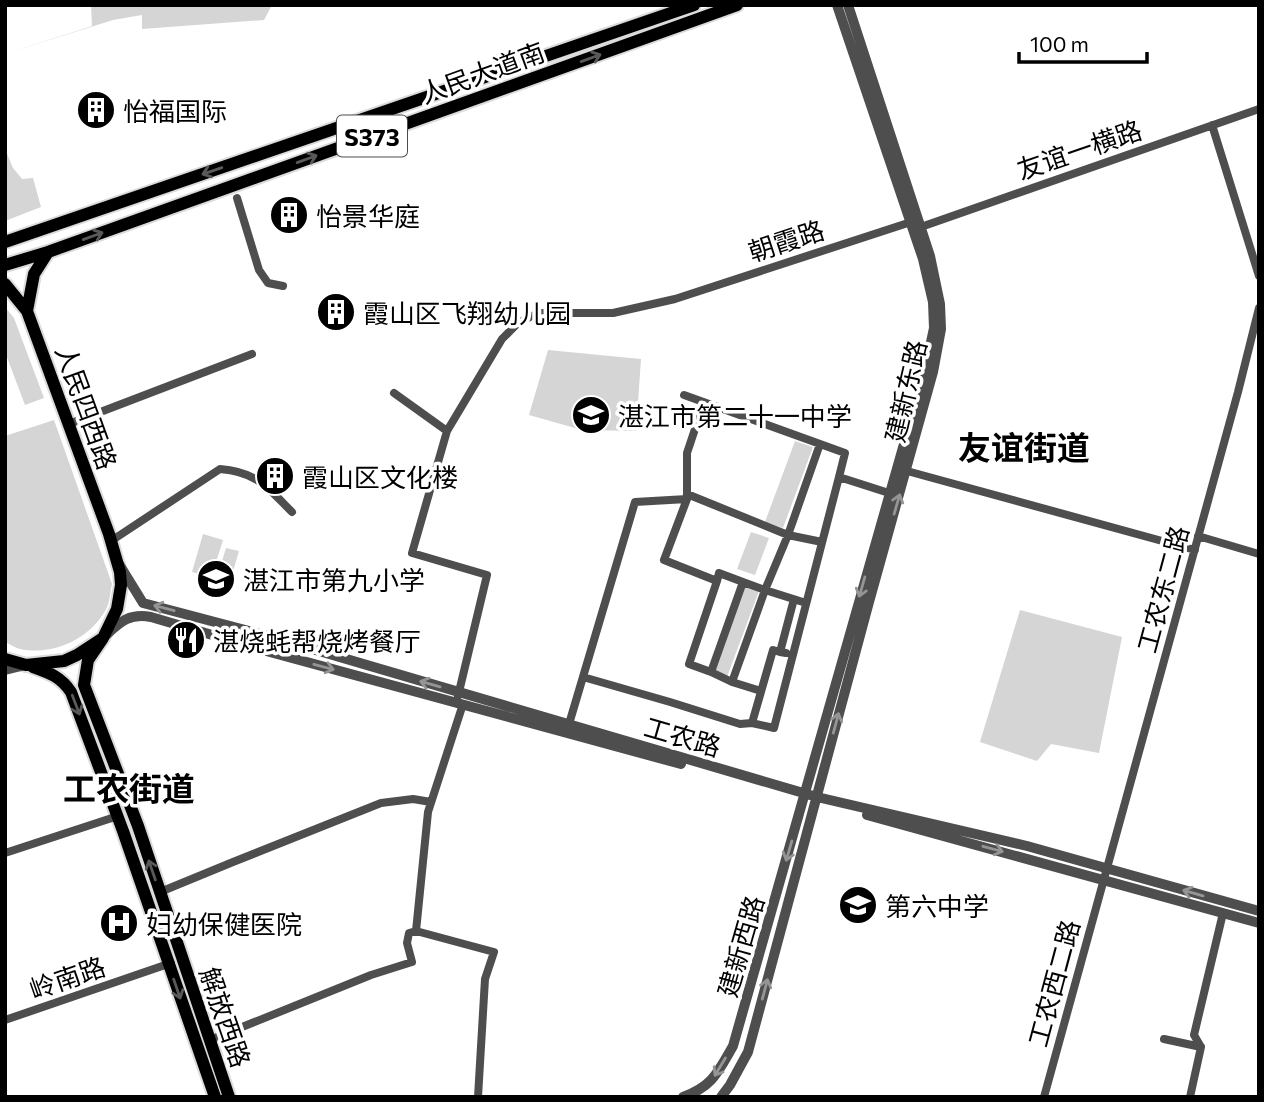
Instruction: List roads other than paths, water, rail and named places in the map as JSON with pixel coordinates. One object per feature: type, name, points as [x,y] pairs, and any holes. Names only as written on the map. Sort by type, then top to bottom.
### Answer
[{"type":"main road","name":"人民大道南","points":[[5,242],[694,5]]},
{"type":"main road","name":"人民大道南","points":[[5,265],[48,252],[737,5]]},
{"type":"main road","points":[[27,311],[34,274],[48,252]]},
{"type":"main road","name":"人民四西路","points":[[5,284],[27,311],[115,551],[121,586],[117,609],[103,638]]},
{"type":"main road","points":[[26,665],[64,661],[103,638]]},
{"type":"main road","name":"解放西路","points":[[103,638],[88,660],[84,685],[138,826],[229,1097]]},
{"type":"main road","name":"解放西路","points":[[5,659],[56,675],[71,692],[118,816],[215,1097]]},
{"type":"street","name":"建新东路","points":[[817,795],[907,471],[933,372],[941,329],[940,304],[930,256],[915,226],[837,5]]},
{"type":"street","name":"建新东路","points":[[806,792],[925,370],[934,328],[933,302],[915,226],[848,5]]},
{"type":"street","name":"友谊一横路","points":[[915,226],[1259,109]]},
{"type":"street","points":[[1212,125],[1259,276]]},
{"type":"street","points":[[237,198],[259,270],[268,283],[283,286]]},
{"type":"street","name":"朝霞路","points":[[459,700],[487,575],[412,554],[447,431],[502,339],[518,323],[538,313],[613,313],[675,299],[915,226]]},
{"type":"street","name":"工农东二路","points":[[1103,880],[1259,308]]},
{"type":"street","points":[[1248,351],[1259,353]]},
{"type":"street","points":[[69,424],[252,354]]},
{"type":"street","points":[[394,393],[447,431]]},
{"type":"street","points":[[583,677],[740,724],[752,723],[774,728],[845,453],[684,395]]},
{"type":"street","points":[[704,402],[687,453],[687,496],[664,560],[717,581]]},
{"type":"street","points":[[732,682],[820,444]]},
{"type":"street","points":[[115,551],[220,469],[250,475],[292,512]]},
{"type":"street","points":[[907,471],[1195,550]]},
{"type":"street","points":[[839,477],[889,493]]},
{"type":"street","points":[[569,724],[635,502],[687,496],[788,535],[822,542]]},
{"type":"street","points":[[1198,536],[1259,554]]},
{"type":"street","name":"工农路","points":[[115,551],[143,603],[268,636],[459,700],[569,724],[806,792]]},
{"type":"street","points":[[761,691],[689,664],[719,573],[806,603]]},
{"type":"street","points":[[711,672],[743,582]]},
{"type":"street","points":[[780,652],[794,599]]},
{"type":"street","name":"工农路","points":[[103,638],[122,620],[140,615],[817,795],[1259,923]]},
{"type":"street","points":[[752,723],[773,650],[793,656]]},
{"type":"street","points":[[5,670],[26,665]]},
{"type":"street","points":[[416,931],[428,812],[459,700]]},
{"type":"street","name":"建新西路","points":[[683,1097],[698,1091],[715,1077],[733,1046],[806,792]]},
{"type":"street","name":"工农路","points":[[817,795],[1027,846],[1259,911]]},
{"type":"street","name":"建新西路","points":[[721,1097],[748,1052],[817,795]]},
{"type":"street","points":[[160,892],[381,803],[413,799],[431,802]]},
{"type":"street","points":[[5,853],[118,816]]},
{"type":"street","name":"工农西二路","points":[[1044,1097],[1103,880]]},
{"type":"street","points":[[1190,1097],[1200,1047],[1194,1035],[1223,913]]},
{"type":"street","points":[[210,1040],[371,975],[412,962],[407,943],[409,933],[416,931],[494,952],[485,979],[478,1097]]},
{"type":"street","name":"岭南路","points":[[5,1020],[183,958]]},
{"type":"street","points":[[1164,1039],[1200,1047]]},
{"type":"place","name":"怡福国际","points":[[96,110]]},
{"type":"place","name":"怡景华庭","points":[[289,215]]},
{"type":"place","name":"霞山区飞翔幼儿园","points":[[336,312]]},
{"type":"place","name":"湛江市第二十一中学","points":[[591,415]]},
{"type":"place","name":"霞山区文化楼","points":[[275,476]]},
{"type":"place","name":"湛江市第九小学","points":[[216,579]]},
{"type":"place","name":"湛烧蚝帮烧烤餐厅","points":[[186,640]]},
{"type":"place","name":"第六中学","points":[[858,905]]},
{"type":"place","name":"妇幼保健医院","points":[[119,923]]},
{"type":"district","name":"友谊街道","points":[[1024,446]]},
{"type":"district","name":"工农街道","points":[[129,787]]}]
